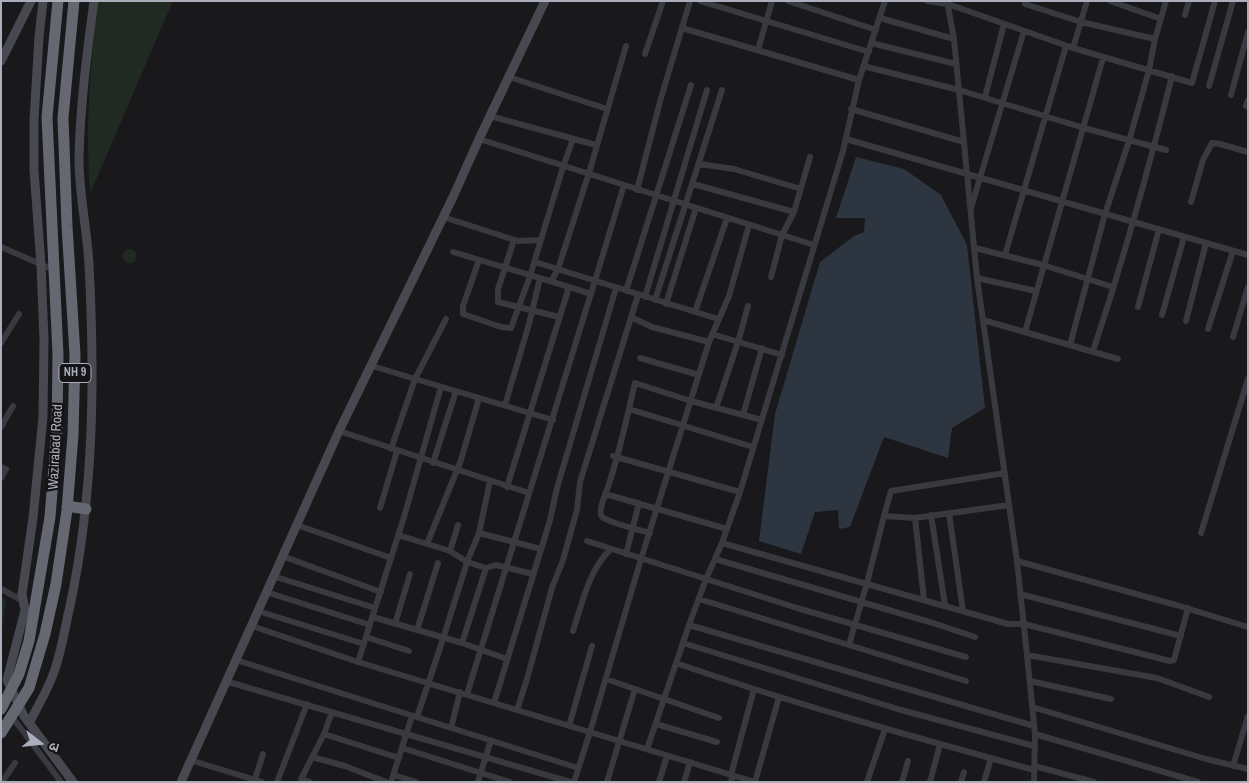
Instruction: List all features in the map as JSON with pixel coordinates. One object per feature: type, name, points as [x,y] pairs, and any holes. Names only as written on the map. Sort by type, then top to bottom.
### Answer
[{"type":"highway","name":"Wazirabad Road","points":[[2,707],[13,689],[30,641],[28,614],[50,517],[56,429],[58,355],[47,117],[58,1]]},
{"type":"highway","name":"Wazirabad Road","points":[[1,734],[29,688],[46,629],[56,584],[67,506],[73,435],[75,355],[63,118],[74,1]]},
{"type":"highway","points":[[67,506],[86,509]]},
{"type":"highway","points":[[28,614],[46,629]]},
{"type":"street","points":[[1,61],[31,1]]},
{"type":"street","points":[[43,1],[34,120],[34,170],[42,265],[44,339],[43,417],[33,518],[22,590],[28,614],[7,680],[13,689],[19,707],[29,723],[73,782]]},
{"type":"street","points":[[29,723],[51,680],[59,656],[74,588],[86,509],[91,443],[92,356],[88,264],[79,160],[84,74],[94,1]]},
{"type":"street","points":[[180,782],[339,432],[545,1]]},
{"type":"street","points":[[644,54],[663,1]]},
{"type":"street","points":[[637,190],[661,98],[690,1]]},
{"type":"street","points":[[700,1],[727,5],[766,22],[868,52]]},
{"type":"street","points":[[758,50],[772,1]]},
{"type":"street","points":[[788,1],[876,30]]},
{"type":"street","points":[[647,750],[689,625],[740,492],[846,139],[851,109],[863,66],[885,1]]},
{"type":"street","points":[[927,1],[948,3],[1069,47],[1192,83],[1215,1]]},
{"type":"street","points":[[1005,255],[1025,191],[1045,116],[1069,47],[1081,22],[1087,1]]},
{"type":"street","points":[[1110,1],[1161,19]]},
{"type":"street","points":[[1070,345],[1105,214],[1150,70],[1155,40],[1166,1]]},
{"type":"street","points":[[1185,15],[1189,1]]},
{"type":"street","points":[[1209,86],[1233,1]]},
{"type":"street","points":[[948,3],[954,39],[978,278],[1028,655],[1035,734],[1034,782]]},
{"type":"street","points":[[1025,4],[1081,22],[1155,40]]},
{"type":"street","points":[[880,18],[954,39]]},
{"type":"street","points":[[985,97],[1004,24]]},
{"type":"street","points":[[682,28],[859,80]]},
{"type":"street","points":[[970,212],[1024,31]]},
{"type":"street","points":[[1231,95],[1248,32]]},
{"type":"street","points":[[872,43],[956,64]]},
{"type":"street","points":[[552,280],[558,269],[589,173],[626,46]]},
{"type":"street","points":[[1025,332],[1103,58]]},
{"type":"street","points":[[863,66],[985,97],[1084,128],[1166,150]]},
{"type":"street","points":[[509,76],[607,109]]},
{"type":"street","points":[[1093,351],[1133,222],[1172,76]]},
{"type":"street","points":[[626,292],[691,84]]},
{"type":"street","points":[[517,710],[528,679],[547,614],[552,588],[577,510],[580,482],[631,317],[641,296],[673,201],[707,90]]},
{"type":"street","points":[[656,300],[722,90]]},
{"type":"street","points":[[851,109],[964,142]]},
{"type":"street","points":[[490,116],[596,145]]},
{"type":"street","points":[[479,139],[814,245]]},
{"type":"street","points":[[479,260],[463,306],[463,314],[508,329],[511,328],[514,325],[535,262],[573,139]]},
{"type":"street","points":[[846,139],[1248,255]]},
{"type":"street","points":[[1191,202],[1203,160],[1212,143],[1248,152]]},
{"type":"street","points":[[771,277],[782,235],[794,212],[810,157]]},
{"type":"street","points":[[699,164],[734,169],[801,189]]},
{"type":"street","points":[[693,184],[794,212]]},
{"type":"street","points":[[450,728],[480,650],[553,420],[624,185]]},
{"type":"street","points":[[666,304],[696,208]]},
{"type":"street","points":[[443,217],[518,241],[541,240]]},
{"type":"street","points":[[695,312],[727,218]]},
{"type":"street","points":[[225,681],[572,782],[590,732],[641,559],[709,342],[729,296],[749,225]]},
{"type":"street","points":[[1138,307],[1159,230]]},
{"type":"street","points":[[1162,314],[1184,237]]},
{"type":"street","points":[[514,240],[498,289],[498,302],[560,318]]},
{"type":"street","points":[[1186,322],[1206,243]]},
{"type":"street","points":[[1,247],[54,270]]},
{"type":"street","points":[[975,248],[1043,265],[1113,287]]},
{"type":"street","points":[[1208,329],[1233,251]]},
{"type":"street","points":[[453,252],[530,276],[552,280],[591,294]]},
{"type":"street","points":[[535,262],[626,292],[718,319]]},
{"type":"street","points":[[505,406],[540,278]]},
{"type":"street","points":[[978,278],[1036,291]]},
{"type":"street","points":[[507,487],[569,286]]},
{"type":"street","points":[[1233,338],[1248,287]]},
{"type":"street","points":[[494,703],[541,549],[616,288]]},
{"type":"street","points":[[716,408],[748,306]]},
{"type":"street","points":[[1,343],[19,314]]},
{"type":"street","points":[[631,317],[652,327],[709,342]]},
{"type":"street","points":[[380,508],[394,450],[415,379],[446,318]]},
{"type":"street","points":[[984,320],[1118,359]]},
{"type":"street","points":[[712,334],[782,354]]},
{"type":"street","points":[[743,415],[762,348]]},
{"type":"street","points":[[640,358],[699,375]]},
{"type":"street","points":[[372,366],[553,420]]},
{"type":"street","points":[[1201,533],[1248,379]]},
{"type":"street","points":[[650,533],[610,521],[600,514],[635,383],[691,401],[762,420]]},
{"type":"street","points":[[358,662],[381,592],[441,387]]},
{"type":"street","points":[[433,463],[456,391]]},
{"type":"street","points":[[427,544],[457,470],[479,398]]},
{"type":"street","points":[[1,427],[13,406]]},
{"type":"street","points":[[629,409],[753,447]]},
{"type":"street","points":[[339,432],[529,493]]},
{"type":"street","points":[[615,457],[740,492]]},
{"type":"street","points":[[1,468],[6,470],[1,478]]},
{"type":"street","points":[[849,645],[891,491],[1005,473]]},
{"type":"street","points":[[416,782],[393,778],[406,733],[428,682],[467,562],[479,532],[490,481]]},
{"type":"street","points":[[609,494],[727,529]]},
{"type":"street","points":[[626,554],[640,503]]},
{"type":"street","points":[[884,516],[915,518],[1009,505]]},
{"type":"street","points":[[949,513],[963,611]]},
{"type":"street","points":[[931,515],[944,605]]},
{"type":"street","points":[[915,518],[924,600]]},
{"type":"street","points":[[297,525],[391,558]]},
{"type":"street","points":[[450,551],[458,525]]},
{"type":"street","points":[[479,532],[541,549]]},
{"type":"street","points":[[398,535],[450,551],[467,562],[486,568],[496,565],[533,574]]},
{"type":"street","points":[[586,542],[855,625],[966,656]]},
{"type":"street","points":[[722,543],[1008,624],[1024,624],[1170,661],[1174,660],[1188,608]]},
{"type":"street","points":[[573,631],[590,581],[602,557],[610,549]]},
{"type":"street","points":[[282,556],[381,592]]},
{"type":"street","points":[[715,559],[933,622],[975,637]]},
{"type":"street","points":[[1017,561],[1188,608],[1248,627]]},
{"type":"street","points":[[417,630],[438,563]]},
{"type":"street","points":[[462,644],[486,568]]},
{"type":"street","points":[[395,624],[410,574]]},
{"type":"street","points":[[273,576],[375,608]]},
{"type":"street","points":[[1,590],[28,614]]},
{"type":"street","points":[[266,592],[370,625]]},
{"type":"street","points":[[1020,594],[1180,636]]},
{"type":"street","points":[[699,599],[966,681]]},
{"type":"street","points":[[258,611],[409,652]]},
{"type":"street","points":[[373,617],[507,659]]},
{"type":"street","points":[[689,625],[884,684],[1034,726]]},
{"type":"street","points":[[252,626],[358,662],[690,762],[731,778],[755,782],[779,697]]},
{"type":"street","points":[[683,643],[901,710],[1034,746]]},
{"type":"street","points":[[569,726],[592,646]]},
{"type":"street","points":[[1028,655],[1157,678],[1208,697]]},
{"type":"street","points":[[236,660],[578,768]]},
{"type":"street","points":[[676,664],[885,729],[991,758],[1094,782]]},
{"type":"street","points":[[606,679],[719,718]]},
{"type":"street","points":[[1030,681],[1111,699]]},
{"type":"street","points":[[606,782],[635,689]]},
{"type":"street","points":[[731,778],[754,689]]},
{"type":"street","points":[[277,782],[307,704]]},
{"type":"street","points":[[2,707],[12,717],[59,781]]},
{"type":"street","points":[[1032,707],[1248,769]]},
{"type":"street","points":[[310,782],[301,779],[324,734],[332,712]]},
{"type":"street","points":[[1233,766],[1248,716]]},
{"type":"street","points":[[656,724],[717,742]]},
{"type":"street","points":[[867,782],[885,729]]},
{"type":"street","points":[[324,734],[399,758]]},
{"type":"street","points":[[1035,734],[1198,782]]},
{"type":"street","points":[[478,782],[491,740]]},
{"type":"street","points":[[930,782],[940,744]]},
{"type":"street","points":[[402,748],[510,782]]},
{"type":"street","points":[[254,779],[263,754]]},
{"type":"street","points":[[659,782],[667,756]]},
{"type":"street","points":[[312,757],[345,766],[386,782]]},
{"type":"street","points":[[984,782],[991,758]]},
{"type":"street","points":[[190,760],[262,782]]},
{"type":"street","points":[[684,782],[690,762]]},
{"type":"street","points":[[902,782],[908,762]]},
{"type":"street","points":[[2,782],[15,763]]},
{"type":"street","points":[[961,782],[964,772]]},
{"type":"shaded area","points":[[98,1],[173,1],[90,194],[89,98]]},
{"type":"shaded area","points":[[856,157],[904,169],[941,195],[967,245],[985,408],[952,428],[948,458],[884,437],[850,527],[839,529],[838,510],[815,512],[801,554],[759,541],[775,414],[820,262],[854,236],[864,232],[865,218],[836,218]]},
{"type":"shaded area","points":[[130,249],[135,251],[137,256],[135,261],[130,263],[125,261],[123,256],[125,251]]},
{"type":"shaded area","points":[[1,597],[6,600],[1,637]]}]
